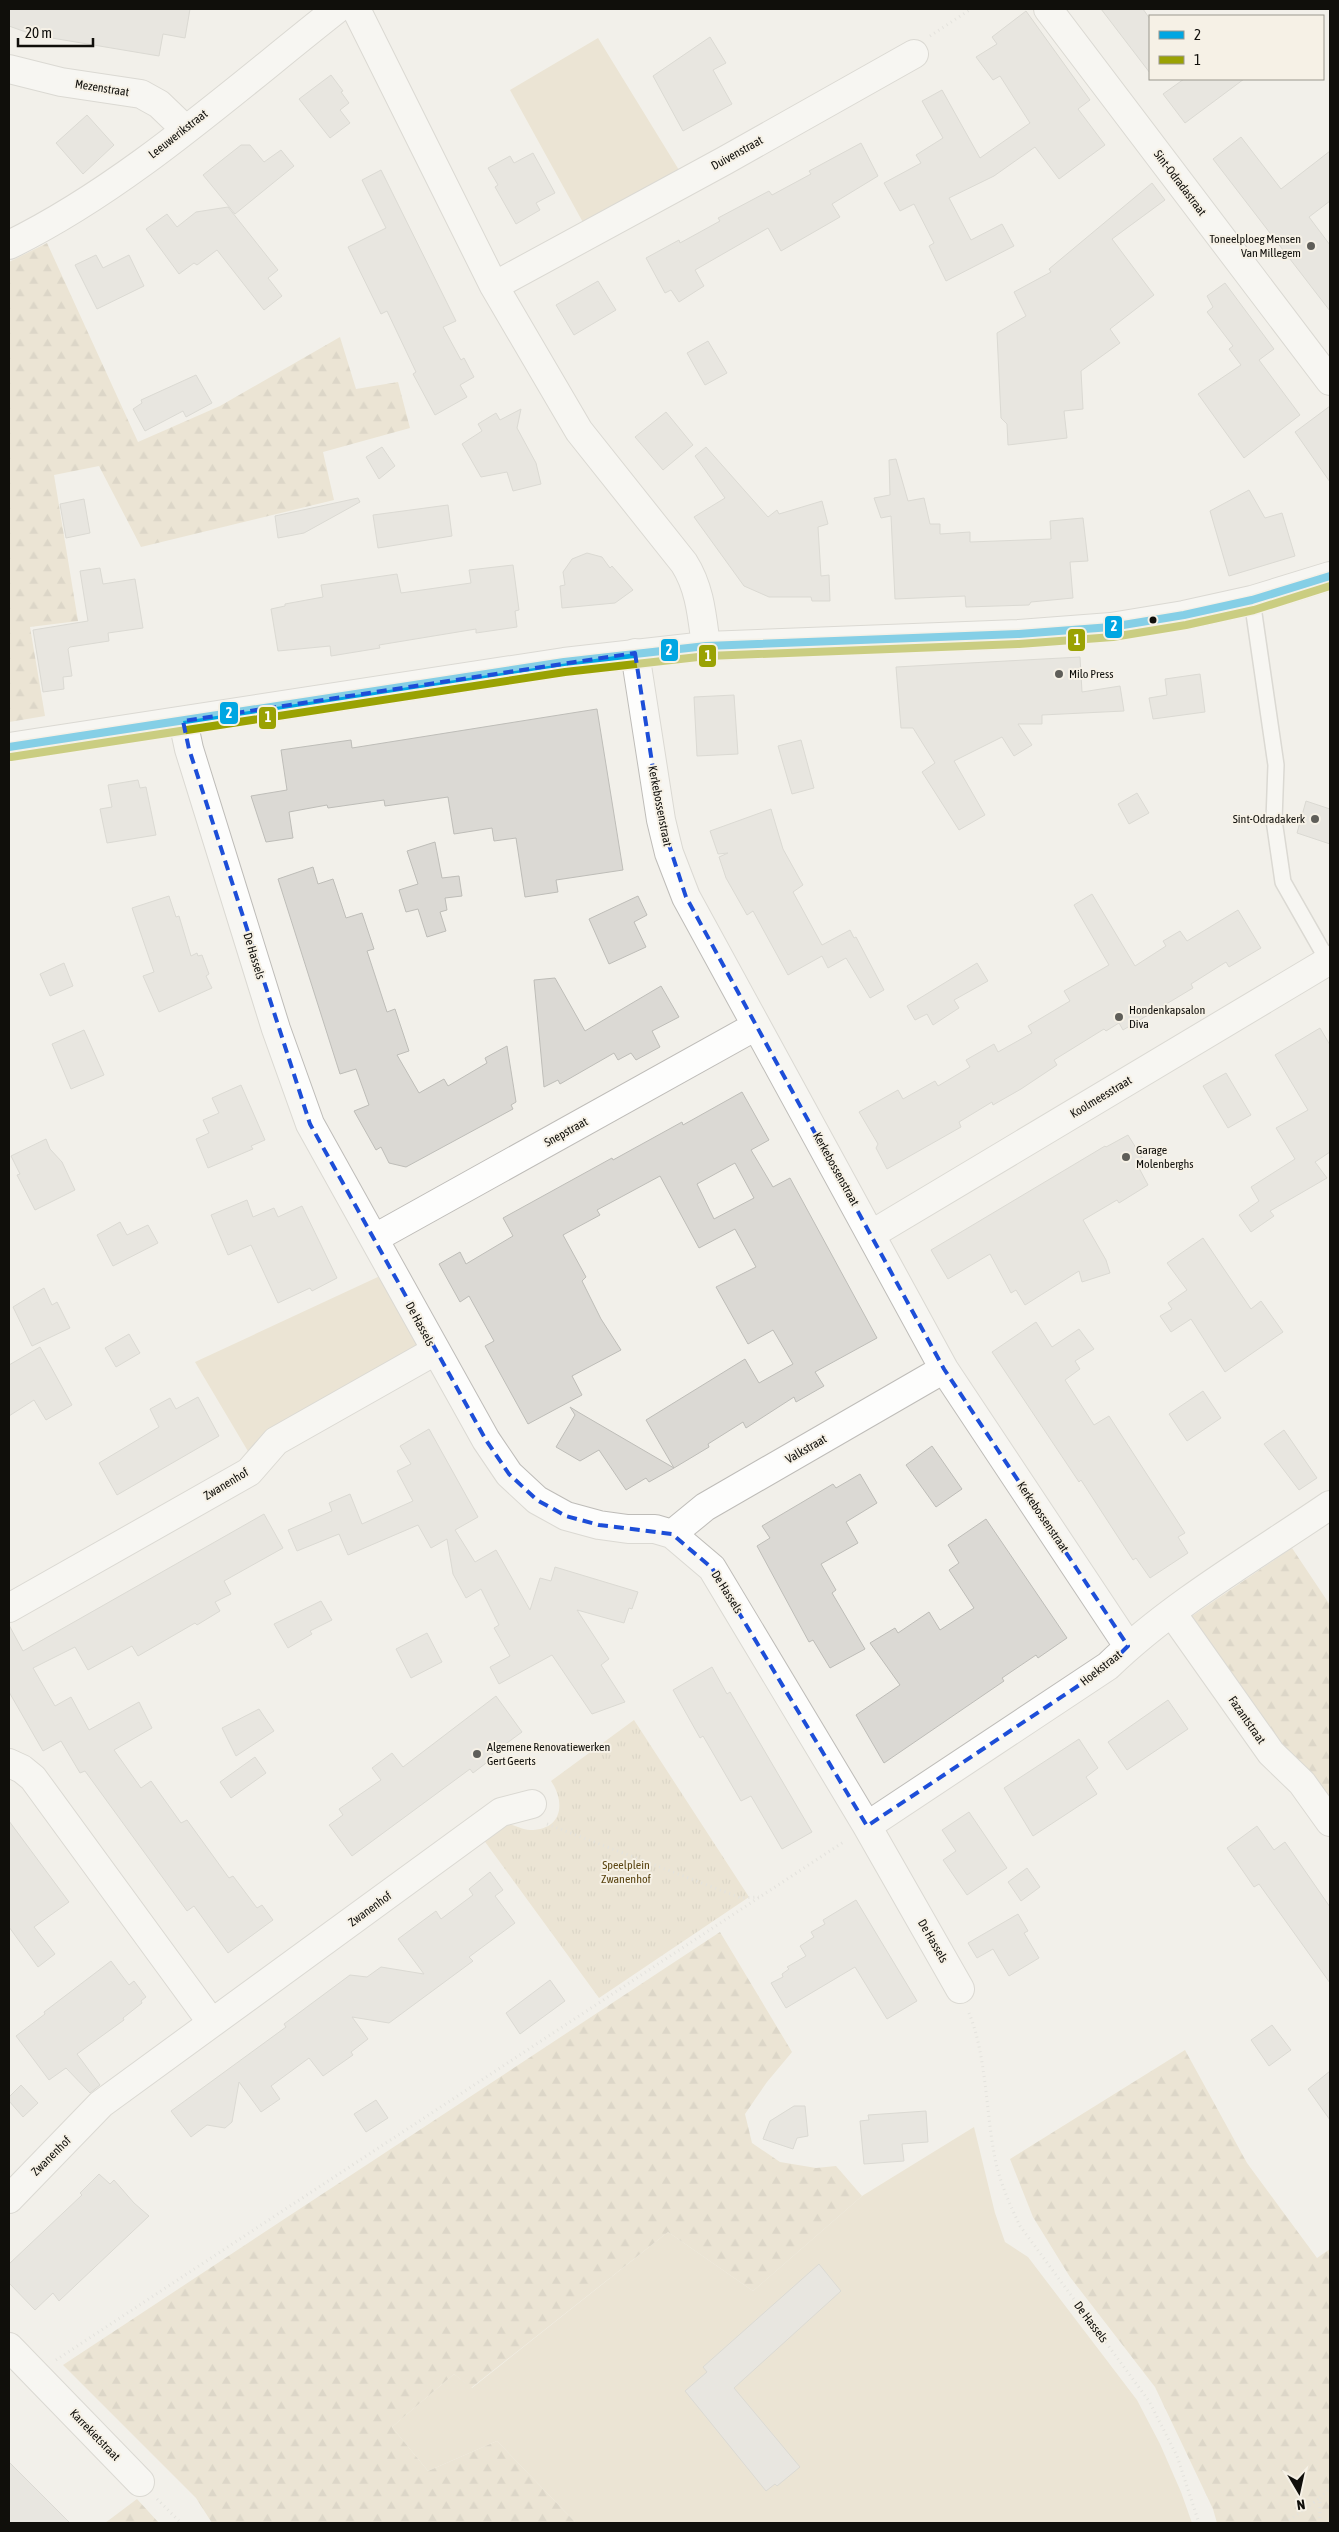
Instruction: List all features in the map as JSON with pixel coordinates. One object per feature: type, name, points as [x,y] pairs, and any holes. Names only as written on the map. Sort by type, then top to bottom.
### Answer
[{"type":"street","name":"Leeuwerikstraat","points":[[9,245],[90,200],[185,129],[337,9]]},
{"type":"street","points":[[356,9],[494,286],[579,431],[694,578],[699,595],[706,646]]},
{"type":"street","name":"Sint-Odradastraat","points":[[1048,9],[1330,381]]},
{"type":"street","name":"Duivenstraat","points":[[494,286],[724,161],[914,54]]},
{"type":"street","name":"Mezenstraat","points":[[9,69],[61,82],[141,94],[159,104],[185,129]]},
{"type":"street","points":[[9,747],[564,662],[635,653],[706,646],[1019,634],[1111,627],[1184,615],[1252,600],[1330,576]]},
{"type":"street","name":"Kerkebossenstraat","points":[[635,653],[661,820],[669,853],[686,897],[872,1234],[944,1369],[1128,1646]]},
{"type":"street","name":"De Hassels","points":[[183,721],[189,749],[276,1029],[310,1124],[486,1440],[509,1474],[537,1500],[566,1516],[598,1525],[628,1529],[655,1529],[672,1534],[712,1568],[867,1826],[960,1989]]},
{"type":"street","name":"Koolmeesstraat","points":[[872,1234],[1329,960]]},
{"type":"street","name":"Snepstraat","points":[[375,1238],[756,1026]]},
{"type":"street","name":"Zwanenhof","points":[[9,1608],[249,1472],[276,1441],[435,1351]]},
{"type":"street","name":"Valkstraat","points":[[672,1534],[705,1507],[944,1369]]},
{"type":"street","name":"Hoekstraat","points":[[867,1826],[1108,1666],[1128,1646],[1172,1612],[1330,1505]]},
{"type":"street","name":"Fazantstraat","points":[[1172,1612],[1270,1754],[1302,1784],[1330,1822]]},
{"type":"street","points":[[9,1763],[22,1769],[32,1778],[212,2023]]},
{"type":"street","name":"Zwanenhof","points":[[9,2199],[101,2104],[501,1812],[532,1804]]},
{"type":"street","name":"Karrekietstraat","points":[[9,2347],[140,2482]]},
{"type":"lane","points":[[1252,600],[1276,765],[1274,820],[1283,882],[1329,960]]},
{"type":"path","points":[[914,54],[919,44],[971,9]]},
{"type":"path","points":[[532,1804],[548,1825],[741,1898],[760,1897]]},
{"type":"path","points":[[35,2374],[867,1826]]},
{"type":"path","name":"De Hassels","points":[[960,1989],[974,2028],[994,2155],[1020,2226],[1149,2401],[1177,2456],[1199,2523]]},
{"type":"path","points":[[140,2482],[182,2523]]},
{"type":"path","points":[[1285,2523],[1320,2498],[1330,2488]]},
{"type":"path","points":[[1320,2498],[1320,2523]]},
{"type":"highlighted area","points":[[635,653],[661,820],[686,897],[944,1369],[1128,1646],[1108,1666],[867,1826],[712,1568],[672,1534],[599,1525],[566,1516],[537,1500],[509,1474],[486,1440],[310,1124],[189,749],[183,721]]},
{"type":"green space","points":[[598,38],[679,170],[585,226],[510,90]]},
{"type":"green space","points":[[47,243],[138,442],[220,406],[340,337],[356,389],[398,382],[410,428],[323,452],[334,500],[141,547],[99,466],[54,475],[78,621],[30,627],[45,716],[9,722],[9,262]]},
{"type":"green space","points":[[380,1276],[420,1347],[268,1429],[249,1453],[195,1362]]},
{"type":"green space","points":[[1292,1548],[1330,1605],[1330,1809],[1281,1747],[1189,1618]]},
{"type":"green space","name":"Speelplein Zwanenhof","points":[[634,1720],[749,1897],[599,1998],[483,1839],[504,1823],[530,1830],[541,1829],[549,1825],[555,1820],[559,1806],[559,1798],[551,1781]]},
{"type":"green space","points":[[720,1932],[792,2052],[767,2082],[745,2114],[752,2143],[780,2162],[816,2168],[836,2166],[862,2196],[753,2291],[668,2232],[471,2388],[454,2374],[392,2427],[428,2471],[497,2441],[576,2523],[212,2523],[196,2498],[63,2365]]},
{"type":"green space","points":[[1185,2050],[1247,2163],[1317,2258],[1330,2249],[1330,2523],[1217,2523],[1213,2509],[1155,2387],[1070,2277],[1033,2217],[1010,2159]]},
{"type":"green space","points":[[974,2127],[995,2213],[1005,2242],[1028,2257],[1137,2400],[1160,2444],[1192,2523],[576,2523],[497,2441],[428,2471],[392,2427],[454,2374],[472,2388],[668,2232],[753,2291],[862,2196]]},
{"type":"green space","points":[[137,2499],[159,2523],[105,2523]]},
{"type":"building","points":[[9,9],[190,9],[185,38],[163,34],[159,56],[34,35],[9,26]]},
{"type":"building","points":[[1101,9],[1143,9],[1149,18],[1149,72]]},
{"type":"building","points":[[1026,11],[1090,100],[1078,109],[1105,145],[1059,179],[1035,147],[994,176],[949,198],[971,240],[1002,224],[1014,246],[946,281],[929,246],[934,243],[914,204],[900,211],[884,183],[921,163],[916,155],[943,138],[922,101],[942,90],[980,158],[1030,123],[1000,76],[993,80],[976,57],[997,44],[992,37]]},
{"type":"building","points":[[710,37],[726,63],[713,70],[732,104],[683,131],[653,76]]},
{"type":"building","points":[[331,75],[349,103],[340,110],[350,123],[330,138],[299,99]]},
{"type":"building","points":[[1183,80],[1243,80],[1185,123],[1163,94]]},
{"type":"building","points":[[87,115],[114,145],[83,174],[56,143]]},
{"type":"building","points":[[1241,137],[1281,189],[1330,151],[1330,201],[1309,217],[1330,245],[1330,311],[1213,159]]},
{"type":"building","points":[[861,143],[878,176],[832,204],[840,217],[781,251],[768,228],[695,270],[704,286],[679,302],[671,290],[665,293],[646,258],[679,240],[680,243],[720,221],[718,218],[769,191],[772,195],[811,174],[809,171]]},
{"type":"building","points":[[241,145],[250,145],[264,162],[281,150],[294,166],[235,214],[203,175]]},
{"type":"building","points":[[533,153],[555,193],[536,203],[540,210],[516,224],[495,187],[498,185],[488,168],[510,156],[514,163]]},
{"type":"building","points":[[381,170],[456,321],[443,327],[461,360],[464,358],[474,377],[460,385],[467,397],[435,415],[413,374],[416,372],[387,311],[381,314],[348,247],[386,228],[362,180]]},
{"type":"building","points":[[1152,183],[1165,200],[1112,239],[1154,295],[1110,329],[1120,343],[1081,371],[1083,409],[1064,411],[1067,438],[1008,445],[1007,424],[1001,418],[997,333],[1026,316],[1014,292],[1051,272],[1049,269]]},
{"type":"building","points":[[228,207],[278,270],[268,278],[282,296],[264,310],[217,250],[197,265],[194,263],[179,274],[146,229],[167,214],[177,227],[196,212]]},
{"type":"building","points":[[96,255],[103,268],[129,255],[144,286],[97,309],[75,265]]},
{"type":"building","points":[[598,281],[616,310],[574,335],[556,305]]},
{"type":"building","points":[[1225,283],[1274,349],[1259,360],[1300,415],[1244,458],[1198,394],[1241,365],[1229,349],[1233,346],[1207,312],[1213,307],[1207,296]]},
{"type":"building","points":[[708,341],[727,373],[705,385],[687,353]]},
{"type":"building","points":[[196,375],[212,403],[186,417],[183,411],[145,431],[133,409],[142,403],[141,400]]},
{"type":"building","points":[[1330,406],[1330,482],[1295,432]]},
{"type":"building","points":[[521,409],[517,428],[536,463],[541,484],[513,491],[507,472],[481,477],[462,444],[482,431],[478,424],[496,413],[500,420]]},
{"type":"building","points":[[666,412],[693,445],[663,470],[635,437]]},
{"type":"building","points":[[382,447],[395,466],[379,479],[366,457]]},
{"type":"building","points":[[706,447],[768,517],[777,510],[779,514],[822,501],[828,524],[818,527],[821,576],[829,575],[830,601],[812,601],[811,597],[769,597],[744,586],[694,517],[725,498],[695,456]]},
{"type":"building","points":[[896,459],[908,501],[924,498],[930,524],[940,524],[940,534],[970,532],[970,542],[1051,539],[1050,521],[1083,518],[1088,561],[1070,562],[1073,598],[1031,602],[1029,605],[966,607],[965,596],[895,599],[891,516],[881,518],[874,498],[890,495],[889,460]]},
{"type":"building","points":[[1249,490],[1265,518],[1282,513],[1295,556],[1229,576],[1210,511]]},
{"type":"building","points":[[358,498],[360,502],[304,533],[278,538],[275,516]]},
{"type":"building","points":[[84,499],[90,533],[66,538],[60,504]]},
{"type":"building","points":[[448,505],[452,536],[378,548],[373,515]]},
{"type":"building","points":[[587,553],[602,557],[610,568],[612,566],[633,590],[615,603],[562,608],[560,586],[565,585],[563,572],[572,559]]},
{"type":"building","points":[[513,565],[519,610],[515,611],[517,627],[476,633],[476,629],[379,645],[380,648],[331,656],[330,646],[278,651],[271,609],[285,606],[285,604],[323,597],[321,585],[397,574],[401,593],[471,583],[469,570]]},
{"type":"building","points":[[100,568],[103,584],[135,579],[143,628],[108,633],[109,641],[70,647],[68,649],[72,676],[63,677],[64,689],[43,692],[33,630],[88,621],[80,571]]},
{"type":"building","points":[[1080,657],[1082,692],[1120,686],[1124,711],[1042,715],[1042,724],[1018,724],[1032,745],[1014,756],[1002,737],[954,761],[985,815],[959,830],[922,772],[935,763],[913,728],[901,728],[896,667]]},
{"type":"building","points":[[1200,674],[1205,712],[1153,719],[1149,698],[1167,695],[1165,679]]},
{"type":"building","points":[[734,695],[738,754],[697,756],[694,697]]},
{"type":"building","points":[[597,709],[623,870],[556,880],[558,892],[525,897],[516,838],[494,841],[492,828],[454,834],[448,797],[385,806],[384,800],[328,808],[327,805],[289,812],[293,838],[266,842],[251,796],[287,790],[281,750],[351,740],[352,748]]},
{"type":"building","points":[[801,740],[814,788],[792,794],[778,746]]},
{"type":"building","points":[[138,780],[140,788],[146,787],[156,835],[107,843],[100,809],[112,807],[108,785]]},
{"type":"building","points":[[1137,793],[1149,813],[1129,824],[1118,804]]},
{"type":"building","name":"Sint-Odradakerk","points":[[1306,801],[1330,809],[1330,844],[1297,833]]},
{"type":"building","points":[[771,809],[783,849],[803,885],[793,892],[822,945],[850,930],[854,938],[856,937],[884,990],[870,998],[846,958],[828,968],[822,956],[788,975],[753,911],[747,915],[726,878],[719,857],[728,853],[718,854],[710,831]]},
{"type":"building","points":[[435,842],[442,878],[459,876],[462,896],[445,898],[447,910],[440,912],[446,931],[427,937],[418,909],[406,912],[399,890],[418,884],[407,851]]},
{"type":"building","points":[[313,867],[318,884],[333,879],[346,918],[362,913],[374,949],[367,951],[387,1012],[395,1009],[409,1051],[397,1055],[419,1093],[444,1079],[448,1086],[487,1063],[485,1058],[507,1046],[516,1102],[511,1105],[513,1109],[406,1167],[389,1163],[381,1147],[376,1150],[354,1111],[369,1105],[356,1069],[340,1074],[278,879]]},
{"type":"building","points":[[1092,894],[1135,966],[1166,946],[1163,941],[1180,931],[1187,941],[1238,910],[1261,948],[1229,967],[1226,962],[1191,984],[1193,988],[1123,1030],[1119,1023],[1106,1031],[1104,1029],[1054,1060],[1057,1065],[1021,1089],[993,1105],[992,1102],[959,1122],[961,1127],[887,1169],[876,1148],[878,1144],[859,1112],[898,1090],[903,1099],[935,1081],[938,1086],[970,1067],[966,1060],[994,1044],[998,1052],[1032,1033],[1028,1026],[1070,1001],[1064,991],[1109,965],[1074,905]]},
{"type":"building","points":[[169,896],[176,917],[179,916],[191,956],[197,953],[198,956],[202,955],[209,974],[206,976],[212,988],[159,1012],[143,976],[154,972],[132,908]]},
{"type":"building","points":[[638,896],[647,915],[634,922],[646,947],[609,964],[589,919]]},
{"type":"building","points":[[64,963],[73,986],[50,996],[40,974]]},
{"type":"building","points":[[977,963],[988,981],[954,1000],[959,1008],[933,1025],[927,1014],[915,1020],[907,1006]]},
{"type":"building","points":[[555,978],[585,1031],[661,986],[679,1017],[652,1031],[660,1047],[636,1060],[631,1053],[618,1060],[614,1053],[560,1084],[558,1080],[544,1087],[534,980]]},
{"type":"building","points":[[1320,1028],[1330,1045],[1330,1152],[1315,1162],[1327,1178],[1270,1211],[1274,1216],[1251,1232],[1239,1215],[1259,1201],[1251,1187],[1295,1159],[1276,1128],[1308,1110],[1275,1055]]},
{"type":"building","points":[[84,1030],[104,1075],[71,1089],[52,1044]]},
{"type":"building","points":[[1226,1073],[1251,1115],[1228,1128],[1203,1086]]},
{"type":"building","points":[[241,1085],[265,1140],[251,1146],[253,1149],[208,1168],[196,1139],[209,1133],[203,1120],[219,1113],[212,1098]]},
{"type":"building","points":[[742,1092],[769,1140],[751,1150],[773,1187],[790,1178],[877,1338],[815,1372],[824,1386],[796,1402],[794,1397],[746,1428],[743,1422],[708,1444],[709,1447],[674,1468],[646,1420],[745,1359],[759,1383],[793,1364],[773,1330],[748,1344],[716,1287],[756,1267],[735,1229],[699,1248],[660,1176],[597,1210],[600,1215],[563,1235],[586,1277],[582,1281],[601,1319],[621,1350],[572,1376],[582,1395],[528,1424],[485,1346],[494,1341],[469,1296],[460,1302],[439,1264],[460,1252],[466,1264],[513,1236],[503,1218],[612,1158],[613,1160],[682,1122],[683,1125]],"holes":[[[735,1163],[754,1198],[714,1219],[697,1184]]]},
{"type":"building","points":[[1128,1135],[1146,1164],[1139,1168],[1148,1185],[1119,1203],[1117,1200],[1083,1220],[1106,1260],[1110,1273],[1082,1282],[1079,1271],[1025,1305],[1016,1290],[1011,1293],[990,1254],[948,1279],[931,1250],[1105,1146]]},
{"type":"building","points":[[46,1139],[50,1149],[62,1162],[75,1190],[35,1210],[17,1175],[20,1174],[11,1156]]},
{"type":"building","points":[[247,1200],[253,1217],[274,1208],[278,1217],[302,1206],[337,1278],[312,1291],[310,1288],[278,1303],[251,1245],[228,1255],[211,1215]]},
{"type":"building","points":[[120,1222],[127,1235],[148,1225],[158,1243],[113,1266],[97,1235]]},
{"type":"building","points":[[1203,1238],[1251,1309],[1261,1301],[1283,1332],[1225,1372],[1191,1319],[1171,1332],[1160,1316],[1172,1309],[1168,1303],[1187,1290],[1167,1263]]},
{"type":"building","points":[[44,1288],[52,1305],[57,1302],[70,1328],[32,1346],[13,1307]]},
{"type":"building","points":[[1036,1322],[1052,1347],[1079,1329],[1094,1349],[1075,1361],[1080,1369],[1065,1380],[1094,1425],[1109,1416],[1185,1533],[1178,1537],[1188,1553],[1150,1578],[1136,1558],[1133,1560],[1081,1480],[1079,1482],[992,1352]]},
{"type":"building","points":[[129,1334],[140,1353],[116,1367],[105,1348]]},
{"type":"building","points":[[40,1347],[72,1405],[46,1420],[34,1400],[9,1416],[9,1365]]},
{"type":"building","points":[[1203,1391],[1221,1418],[1187,1441],[1169,1414]]},
{"type":"building","points":[[198,1397],[219,1436],[117,1495],[99,1463],[159,1427],[150,1409],[170,1398],[176,1409]]},
{"type":"building","points":[[570,1407],[674,1468],[649,1482],[646,1478],[626,1490],[599,1450],[580,1461],[556,1447],[575,1415]]},
{"type":"building","points":[[429,1429],[478,1517],[455,1530],[475,1562],[496,1550],[530,1610],[540,1578],[551,1581],[555,1567],[638,1592],[632,1609],[629,1608],[624,1623],[577,1610],[609,1659],[601,1665],[625,1702],[592,1714],[552,1655],[499,1684],[490,1667],[510,1656],[494,1628],[499,1625],[481,1589],[466,1598],[453,1574],[447,1539],[431,1548],[418,1525],[348,1555],[339,1534],[297,1551],[288,1530],[332,1511],[329,1503],[350,1494],[362,1524],[413,1501],[397,1471],[411,1464],[400,1446]]},
{"type":"building","points":[[1284,1430],[1317,1478],[1299,1490],[1264,1444]]},
{"type":"building","points":[[932,1446],[962,1489],[936,1507],[906,1465]]},
{"type":"building","points":[[860,1474],[877,1503],[846,1522],[858,1543],[821,1564],[836,1590],[832,1593],[865,1649],[830,1668],[813,1640],[809,1642],[757,1546],[770,1538],[762,1526],[833,1484],[836,1488]]},
{"type":"building","points":[[264,1514],[283,1548],[224,1581],[231,1594],[215,1602],[220,1611],[197,1625],[195,1623],[138,1656],[132,1646],[88,1670],[75,1647],[33,1668],[55,1706],[71,1697],[89,1730],[139,1702],[152,1728],[114,1750],[141,1788],[151,1781],[181,1823],[187,1820],[229,1878],[233,1876],[257,1908],[262,1905],[273,1920],[228,1953],[194,1906],[187,1911],[85,1771],[80,1773],[61,1741],[43,1751],[9,1692],[9,1625],[23,1651]]},
{"type":"building","points":[[986,1519],[1067,1638],[1038,1658],[1036,1655],[1002,1678],[1004,1681],[884,1763],[856,1715],[900,1685],[870,1643],[895,1628],[898,1633],[929,1612],[940,1630],[974,1608],[949,1570],[959,1563],[948,1545]]},
{"type":"building","points":[[321,1601],[332,1620],[310,1631],[312,1634],[288,1648],[274,1624]]},
{"type":"building","points":[[427,1633],[442,1662],[411,1678],[396,1649]]},
{"type":"building","points":[[712,1667],[727,1694],[730,1692],[812,1832],[782,1849],[751,1796],[741,1801],[703,1736],[700,1738],[673,1690]]},
{"type":"building","points":[[496,1696],[522,1732],[492,1754],[494,1757],[473,1773],[470,1769],[352,1856],[329,1825],[343,1815],[339,1809],[381,1780],[372,1768],[392,1753],[403,1767]]},
{"type":"building","points":[[1168,1700],[1188,1729],[1127,1770],[1108,1742]]},
{"type":"building","points":[[259,1709],[274,1731],[236,1756],[222,1728]]},
{"type":"building","points":[[1079,1739],[1098,1768],[1086,1777],[1097,1794],[1033,1836],[1004,1788]]},
{"type":"building","points":[[255,1757],[266,1773],[231,1798],[220,1782]]},
{"type":"building","points":[[969,1812],[1007,1868],[967,1895],[943,1860],[956,1851],[942,1830]]},
{"type":"building","points":[[9,1821],[69,1902],[34,1927],[55,1954],[38,1967],[9,1927]]},
{"type":"building","points":[[1257,1826],[1274,1850],[1285,1842],[1330,1907],[1330,1983],[1259,1884],[1254,1887],[1227,1848]]},
{"type":"building","points":[[1027,1868],[1040,1887],[1021,1901],[1008,1882]]},
{"type":"building","points":[[490,1872],[503,1890],[495,1896],[515,1923],[469,1957],[473,1961],[389,2023],[352,2017],[368,2039],[351,2052],[353,2055],[323,2076],[309,2058],[271,2086],[280,2099],[261,2112],[239,2082],[232,2122],[225,2128],[207,2125],[191,2137],[171,2111],[286,2027],[284,2024],[350,1975],[367,1977],[381,1967],[424,1974],[398,1939],[436,1911],[441,1919],[473,1895],[469,1889]]},
{"type":"building","points":[[856,1900],[917,2001],[887,2019],[855,1967],[786,2008],[771,1983],[783,1977],[782,1974],[789,1969],[787,1967],[806,1956],[800,1946],[814,1937],[811,1932],[825,1924],[823,1920]]},
{"type":"building","points":[[1018,1914],[1028,1931],[1024,1933],[1039,1958],[1009,1976],[993,1949],[977,1958],[968,1943]]},
{"type":"building","points":[[111,1961],[129,1985],[134,1981],[146,1997],[141,2001],[142,2003],[123,2018],[124,2020],[77,2054],[100,2085],[90,2093],[66,2068],[49,2080],[16,2036]]},
{"type":"building","points":[[550,1980],[565,2001],[520,2034],[506,2013]]},
{"type":"building","points":[[1272,2025],[1291,2050],[1269,2066],[1251,2040]]},
{"type":"building","points":[[1330,2071],[1330,2120],[1308,2089]]},
{"type":"building","points":[[21,2085],[38,2103],[23,2117],[9,2101],[9,2097]]},
{"type":"building","points":[[376,2100],[388,2118],[366,2132],[354,2114]]},
{"type":"building","points":[[794,2106],[805,2106],[808,2136],[797,2138],[793,2149],[763,2139],[770,2121]]},
{"type":"building","points":[[926,2111],[928,2142],[902,2144],[904,2161],[864,2164],[860,2121],[869,2120],[868,2115]]},
{"type":"building","points":[[99,2174],[110,2184],[114,2180],[134,2203],[149,2216],[59,2301],[53,2293],[35,2310],[9,2283],[9,2264],[82,2195],[80,2193]]},
{"type":"building","points":[[819,2264],[841,2291],[734,2388],[800,2467],[777,2486],[775,2484],[766,2491],[685,2391],[707,2372],[703,2367]]},
{"type":"building","points":[[9,2462],[70,2523],[9,2523]]},
{"type":"transit line","name":"2","points":[[9,747],[564,662],[706,646],[1019,634],[1111,627],[1184,615],[1252,600],[1330,576]]},
{"type":"transit line","name":"1","points":[[11,757],[565,672],[707,656],[1019,644],[1113,637],[1186,625],[1254,610],[1330,586]]},
{"type":"place","name":"Toneelploeg Mensen Van Millegem","points":[[1311,246]]},
{"type":"place","name":"Milo Press","points":[[1059,674]]},
{"type":"place","name":"Sint-Odradakerk","points":[[1315,819]]},
{"type":"place","name":"Hondenkapsalon Diva","points":[[1119,1017]]},
{"type":"place","name":"Garage Molenberghs","points":[[1126,1157]]},
{"type":"place","name":"Algemene Renovatiewerken Gert Geerts","points":[[477,1754]]}]
